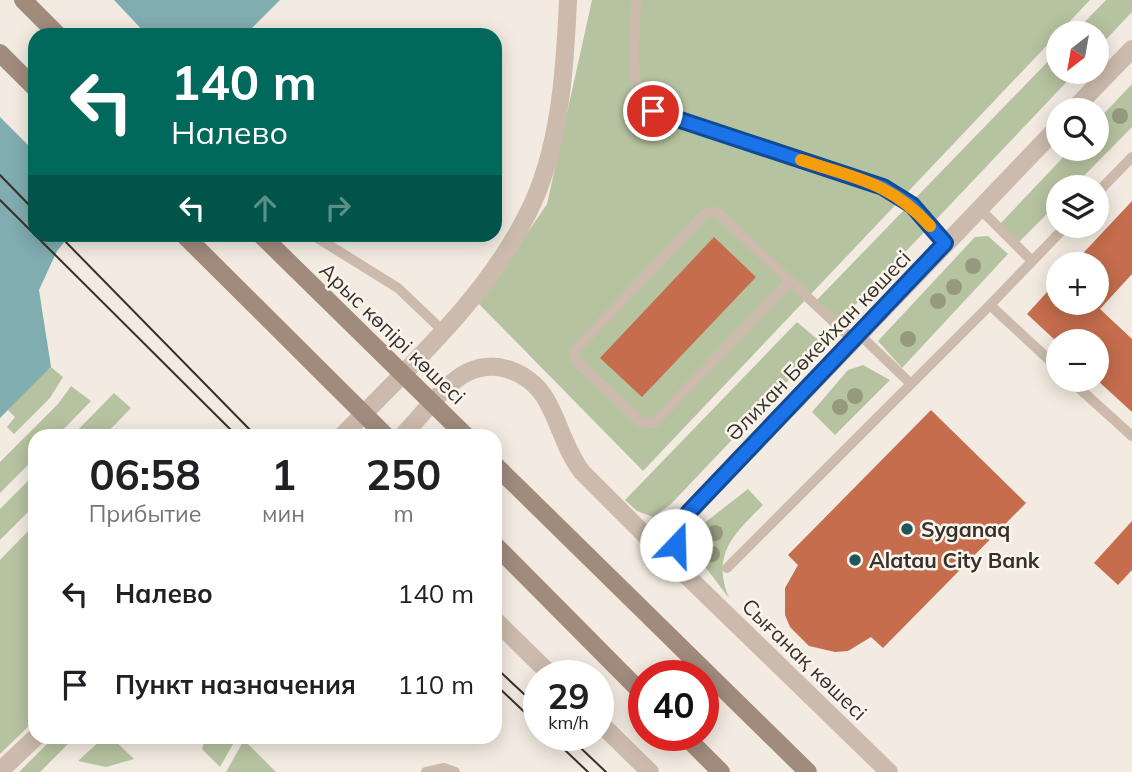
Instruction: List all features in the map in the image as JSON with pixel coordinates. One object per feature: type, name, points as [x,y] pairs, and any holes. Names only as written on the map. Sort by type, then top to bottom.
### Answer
[{"type":"main road","points":[[23,0],[51,28]]},
{"type":"main road","points":[[0,53],[28,81]]},
{"type":"main road","points":[[191,242],[379,429]]},
{"type":"main road","name":"Арыс көпірі көшесі","points":[[268,242],[459,429]]},
{"type":"main road","points":[[502,472],[808,772]]},
{"type":"main road","points":[[502,552],[628,679]]},
{"type":"main road","points":[[700,751],[721,772]]},
{"type":"street","points":[[349,429],[443,331],[485,281],[530,211],[544,170],[555,122],[568,0]]},
{"type":"street","points":[[1085,98],[1132,49]]},
{"type":"street","name":"Әлихан Бөкейхан көшесі","points":[[689,578],[676,545],[676,533],[681,521],[1046,138]]},
{"type":"street","name":"Сығанақ көшесі","points":[[409,429],[468,372],[498,366],[514,370],[539,389],[549,404],[568,454],[582,472],[889,772]]},
{"type":"street","points":[[502,627],[536,660]]},
{"type":"street","points":[[614,737],[650,772]]},
{"type":"street","points":[[0,771],[29,744]]},
{"type":"lane","points":[[636,0],[636,85],[642,102],[653,111],[883,187],[912,205],[945,243]]},
{"type":"lane","points":[[1109,181],[1132,157]]},
{"type":"lane","points":[[979,208],[1032,261]]},
{"type":"lane","points":[[789,282],[654,423],[641,422],[576,360],[574,351],[705,214],[718,212],[789,282],[910,383]]},
{"type":"lane","points":[[727,568],[1054,238]]},
{"type":"lane","points":[[324,242],[398,288],[443,331]]},
{"type":"lane","points":[[990,305],[1046,357]]},
{"type":"lane","points":[[1083,392],[1132,436]]},
{"type":"lane","points":[[426,772],[444,768],[455,772]]},
{"type":"green space","points":[[592,0],[1090,0],[1070,21],[1046,21],[1046,46],[643,471],[479,304],[547,204]]},
{"type":"green space","points":[[1106,0],[1132,0],[1132,12],[1110,35],[1110,21],[1086,21]]},
{"type":"green space","points":[[1046,63],[1046,84],[1065,84],[1051,98],[1046,98],[1046,104],[836,325],[813,304]]},
{"type":"green space","points":[[1132,84],[1132,127],[1109,150],[1109,108]]},
{"type":"green space","points":[[1060,161],[1099,161],[1085,175],[1046,175]]},
{"type":"green space","points":[[1046,175],[1046,215],[1017,244],[999,225]]},
{"type":"green space","points":[[988,236],[1008,254],[902,368],[878,341],[975,237]]},
{"type":"green space","points":[[797,322],[823,344],[671,504],[653,517],[637,511],[625,500]]},
{"type":"green space","points":[[863,365],[890,380],[835,435],[812,412],[848,370]]},
{"type":"green space","points":[[51,367],[63,377],[50,398],[14,434],[7,427],[15,417],[8,410]]},
{"type":"green space","points":[[71,386],[91,401],[64,429],[33,429],[58,404]]},
{"type":"green space","points":[[114,393],[131,408],[111,429],[79,429]]},
{"type":"green space","points":[[28,434],[28,465],[0,493],[0,462]]},
{"type":"green space","points":[[28,481],[28,512],[0,540],[0,509]]},
{"type":"green space","points":[[748,489],[763,505],[728,546],[723,569],[729,598],[693,551],[698,528]]},
{"type":"green space","points":[[28,531],[28,727],[0,754],[0,560]]},
{"type":"green space","points":[[47,744],[68,744],[40,772],[19,772]]},
{"type":"green space","points":[[96,744],[118,744],[134,759],[106,767],[78,761]]},
{"type":"green space","points":[[204,744],[233,744],[220,767],[202,749]]},
{"type":"green space","points":[[242,744],[248,744],[276,772],[226,772]]},
{"type":"water","points":[[0,0],[280,0],[252,28],[28,28],[28,242],[64,242],[57,251],[39,290],[51,367],[0,418]]},
{"type":"pier","points":[[0,0],[114,0],[140,28],[28,28],[28,145],[0,117]]},
{"type":"building","points":[[1132,201],[1132,274],[1109,299],[1109,252],[1084,252],[1097,238],[1109,238],[1109,226]]},
{"type":"building","points":[[714,237],[756,277],[642,397],[600,358]]},
{"type":"building","points":[[1046,293],[1046,315],[1106,315],[1132,339],[1132,412],[1109,391],[1109,329],[1046,329],[1046,332],[1027,314]]},
{"type":"building","name":"Syganaq","points":[[931,410],[1026,503],[883,648],[871,637],[848,651],[835,652],[809,646],[790,627],[785,615],[785,588],[798,565],[788,555]]},
{"type":"building","points":[[1132,521],[1132,570],[1118,585],[1094,563]]},
{"type":"tram line","points":[[0,175],[28,204]]},
{"type":"tram line","points":[[0,200],[28,228]]},
{"type":"tram line","points":[[42,242],[230,429]]},
{"type":"tram line","points":[[66,242],[249,429]]},
{"type":"tram line","points":[[502,674],[523,693]]},
{"type":"tram line","points":[[502,691],[523,711]]},
{"type":"tram line","points":[[566,751],[588,772]]},
{"type":"tram line","points":[[584,751],[606,772]]},
{"type":"slow traffic","points":[[801,160],[883,187],[912,205],[930,226]]},
{"type":"place","name":"Syganaq","points":[[907,529]]},
{"type":"place","name":"Alatau City Bank","points":[[855,560]]},
{"type":"route","points":[[653,111],[883,187],[912,205],[945,243],[689,512],[676,533],[676,545]]}]
